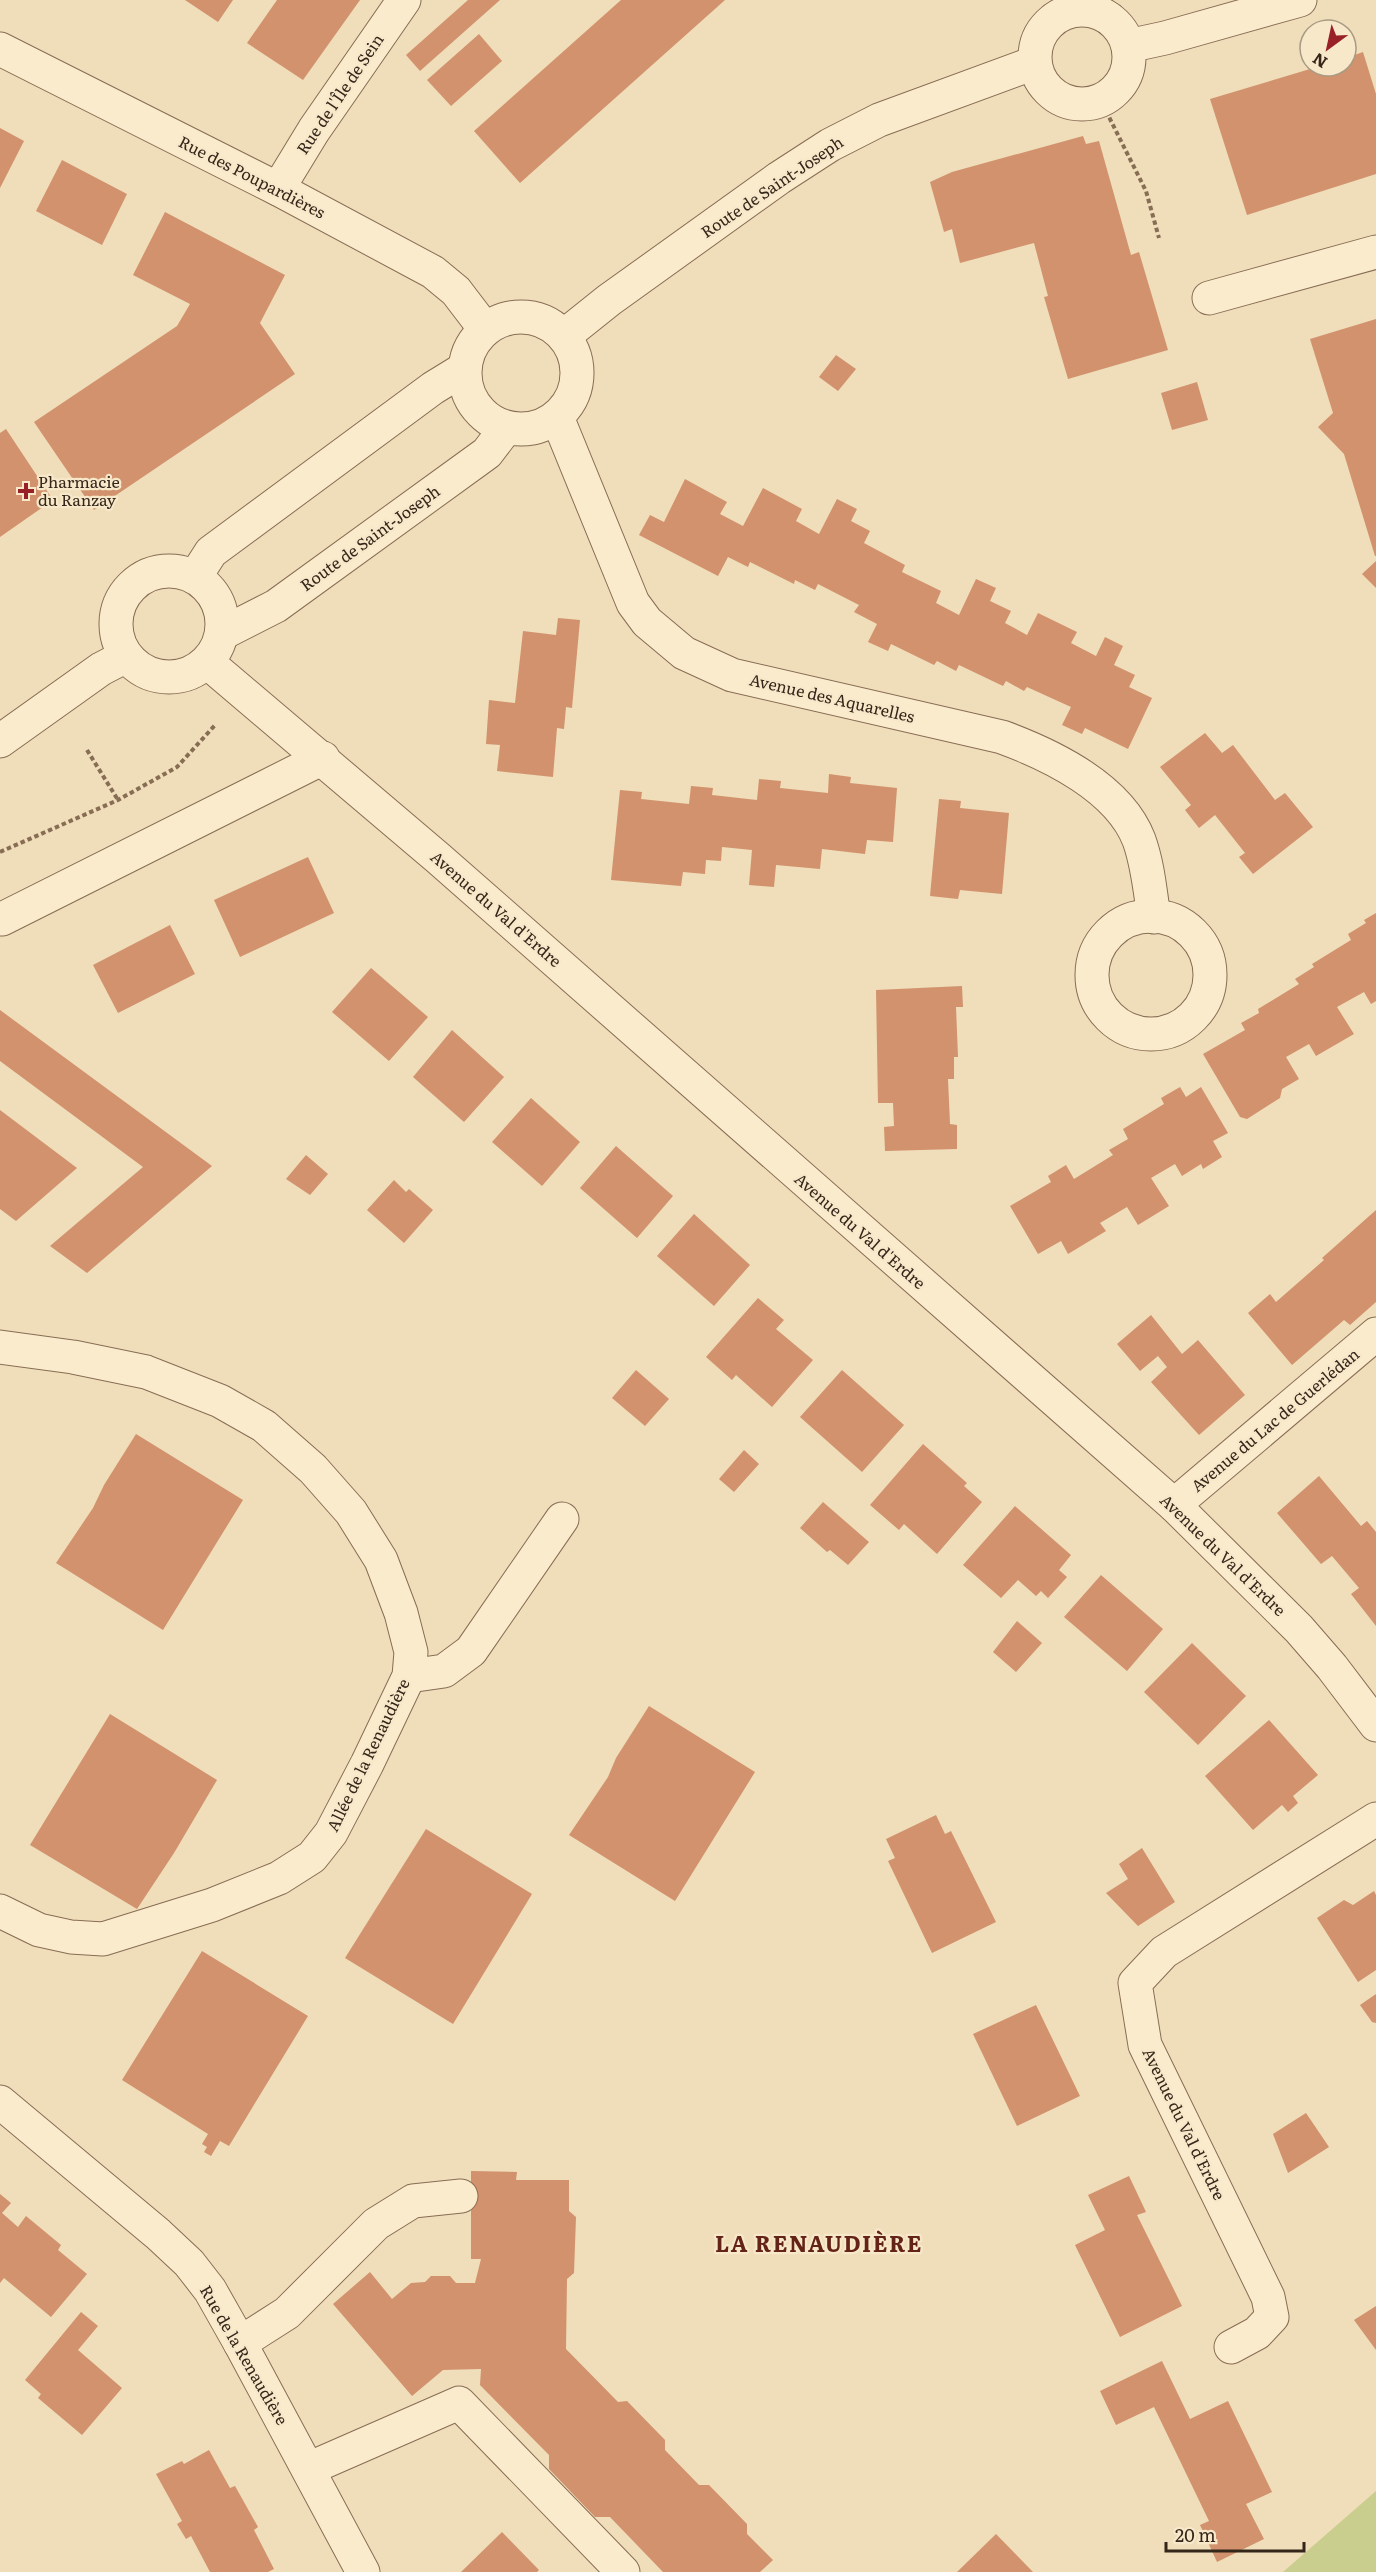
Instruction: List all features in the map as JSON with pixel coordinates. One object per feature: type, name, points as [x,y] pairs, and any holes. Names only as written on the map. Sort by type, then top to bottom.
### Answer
[{"type":"street","name":"Rue de l'Île de Sein","points":[[278,189],[314,130],[404,0]]},
{"type":"street","points":[[1128,46],[1165,38],[1300,0]]},
{"type":"street","points":[[1065,6],[1100,13],[1118,26],[1128,46],[1129,62],[1125,77],[1112,94],[1094,103],[1074,104],[1056,96],[1042,82],[1034,63],[1035,47],[1042,32],[1065,6]]},
{"type":"street","name":"Rue des Poupardières","points":[[0,49],[278,189],[433,272],[456,291],[485,329]]},
{"type":"street","name":"Route de Saint-Joseph","points":[[564,336],[609,300],[830,145],[879,120],[1034,63]]},
{"type":"street","points":[[1209,298],[1376,252]]},
{"type":"street","points":[[512,318],[540,320],[564,336],[576,363],[575,383],[574,393],[557,417],[534,428],[506,428],[484,416],[468,395],[464,369],[471,346],[485,329],[512,318]]},
{"type":"street","points":[[195,577],[211,552],[433,388],[464,369]]},
{"type":"street","name":"Avenue des Aquarelles","points":[[557,417],[633,603],[647,622],[666,638],[684,653],[732,675],[1002,737],[1030,747],[1057,761],[1103,793],[1123,814],[1138,837],[1146,861],[1154,917]]},
{"type":"street","name":"Route de Saint-Joseph","points":[[222,633],[276,606],[487,453],[506,428]]},
{"type":"street","points":[[160,571],[178,571],[195,577],[208,587],[218,601],[223,617],[222,633],[217,649],[195,672],[180,677],[165,678],[150,674],[137,667],[126,656],[118,640],[116,622],[119,604],[129,589],[142,577],[160,571]]},
{"type":"street","points":[[0,741],[102,669],[126,656]]},
{"type":"street","name":"Avenue du Val d'Erdre","points":[[207,662],[323,758],[1174,1505],[1299,1629],[1332,1667],[1376,1725]]},
{"type":"street","points":[[2,919],[323,758]]},
{"type":"street","name":"Avenue du Lac de Guerlédan","points":[[1174,1505],[1376,1334]]},
{"type":"street","name":"Allée de la Renaudière","points":[[0,1347],[73,1357],[146,1372],[220,1401],[264,1426],[313,1469],[351,1512],[381,1560],[401,1613],[411,1652],[409,1676],[331,1833],[312,1857],[279,1878],[212,1905],[103,1939],[71,1937],[39,1930],[0,1911]]},
{"type":"street","points":[[409,1676],[444,1671],[471,1651],[562,1519]]},
{"type":"street","name":"Avenue du Val d'Erdre","points":[[1231,2347],[1257,2333],[1272,2317],[1268,2296],[1145,2045],[1135,1983],[1164,1952],[1376,1819]]},
{"type":"street","name":"Rue de la Renaudière","points":[[0,2102],[158,2234],[189,2263],[210,2290],[363,2572]]},
{"type":"street","points":[[240,2343],[287,2313],[376,2224],[413,2201],[461,2196]]},
{"type":"street","points":[[308,2469],[459,2403],[623,2572]]},
{"type":"path","points":[[1106,111],[1146,191],[1159,238]]},
{"type":"path","points":[[0,852],[118,800],[177,767],[216,724]]},
{"type":"path","points":[[87,750],[118,800]]},
{"type":"green space","points":[[1376,2491],[1376,2572],[1283,2572]]},
{"type":"building","points":[[185,0],[233,0],[218,22]]},
{"type":"building","points":[[277,0],[360,0],[303,80],[247,43]]},
{"type":"building","points":[[468,0],[500,0],[420,71],[406,55]]},
{"type":"building","points":[[621,0],[725,0],[520,183],[474,131]]},
{"type":"building","points":[[479,34],[502,61],[451,106],[427,80]]},
{"type":"building","points":[[1363,52],[1376,94],[1376,174],[1247,215],[1210,99],[1298,73],[1298,78],[1358,78],[1358,54]]},
{"type":"building","points":[[0,128],[24,141],[0,188]]},
{"type":"building","points":[[1083,136],[1086,144],[1099,141],[1131,255],[1139,252],[1168,350],[1068,379],[1044,297],[1048,296],[1034,243],[960,263],[952,229],[944,232],[930,182],[952,172]]},
{"type":"building","points":[[62,160],[127,194],[102,245],[36,211]]},
{"type":"building","points":[[165,212],[285,275],[260,323],[295,374],[94,510],[34,422],[177,326],[190,304],[133,275]]},
{"type":"building","points":[[1376,319],[1375,556],[1344,454],[1318,427],[1333,413],[1310,339]]},
{"type":"building","points":[[836,355],[856,369],[838,391],[819,377]]},
{"type":"building","points":[[1197,382],[1208,420],[1172,430],[1161,393]]},
{"type":"building","points":[[6,429],[53,500],[0,537],[0,433]]},
{"type":"building","points":[[685,479],[727,502],[720,514],[743,526],[763,488],[802,509],[796,521],[819,534],[837,499],[857,509],[851,521],[870,531],[864,543],[905,565],[902,572],[941,591],[936,603],[959,615],[976,579],[996,588],[990,601],[1011,611],[1005,623],[1027,635],[1038,613],[1077,632],[1071,643],[1096,656],[1105,637],[1123,646],[1114,665],[1135,675],[1129,687],[1152,698],[1128,749],[1085,728],[1082,734],[1062,725],[1071,707],[1027,687],[1024,691],[1006,681],[1003,686],[959,665],[956,671],[937,661],[934,665],[891,644],[888,651],[868,642],[877,624],[854,612],[859,605],[818,584],[815,590],[795,580],[794,584],[750,562],[748,567],[728,557],[718,576],[639,535],[650,515],[664,522]]},
{"type":"building","points":[[1376,561],[1376,588],[1362,574]]},
{"type":"building","points":[[558,618],[580,620],[572,708],[566,707],[564,729],[557,728],[553,777],[497,771],[500,745],[486,744],[489,700],[515,703],[523,631],[556,635]]},
{"type":"building","points":[[1205,733],[1222,753],[1233,745],[1275,800],[1285,793],[1313,827],[1253,874],[1239,857],[1245,853],[1215,815],[1199,828],[1185,810],[1191,805],[1160,767]]},
{"type":"building","points":[[829,774],[851,777],[850,783],[897,788],[893,842],[867,840],[865,854],[822,849],[820,869],[776,865],[774,887],[749,885],[752,850],[722,847],[721,861],[706,860],[705,874],[683,872],[681,886],[611,880],[620,790],[642,792],[641,799],[689,804],[691,786],[713,788],[712,795],[757,800],[759,779],[781,781],[780,788],[828,793]]},
{"type":"building","points":[[939,799],[961,801],[960,808],[1009,813],[1002,894],[960,890],[958,899],[930,896]]},
{"type":"building","points":[[308,857],[334,913],[240,957],[214,900]]},
{"type":"building","points":[[1376,913],[1376,1001],[1371,1004],[1364,992],[1337,1007],[1354,1034],[1316,1056],[1309,1044],[1286,1057],[1299,1079],[1282,1089],[1280,1098],[1247,1119],[1240,1117],[1203,1054],[1245,1030],[1241,1023],[1259,1013],[1258,1009],[1299,984],[1295,979],[1314,967],[1312,964],[1351,940],[1348,934],[1366,923],[1364,920]]},
{"type":"building","points":[[170,925],[195,974],[118,1013],[93,965]]},
{"type":"building","points":[[371,968],[428,1017],[389,1061],[332,1012]]},
{"type":"building","points":[[962,986],[963,1007],[956,1007],[958,1057],[954,1057],[954,1079],[948,1079],[950,1124],[957,1125],[957,1149],[885,1151],[884,1127],[894,1126],[893,1103],[878,1103],[876,990]]},
{"type":"building","points":[[0,1010],[212,1166],[87,1273],[50,1246],[143,1167],[0,1061]]},
{"type":"building","points":[[452,1030],[504,1077],[464,1122],[413,1077]]},
{"type":"building","points":[[1180,1087],[1186,1097],[1201,1087],[1228,1133],[1213,1141],[1222,1157],[1203,1169],[1201,1164],[1182,1176],[1175,1164],[1151,1178],[1169,1206],[1138,1225],[1127,1207],[1100,1223],[1106,1231],[1068,1254],[1061,1241],[1038,1254],[1010,1206],[1051,1182],[1048,1176],[1066,1165],[1074,1179],[1113,1155],[1109,1150],[1128,1139],[1123,1129],[1164,1104],[1161,1098]]},
{"type":"building","points":[[531,1098],[580,1142],[542,1186],[492,1142]]},
{"type":"building","points":[[0,1110],[77,1168],[16,1221],[0,1209]]},
{"type":"building","points":[[616,1146],[673,1196],[637,1238],[580,1188]]},
{"type":"building","points":[[306,1155],[328,1174],[310,1195],[286,1179]]},
{"type":"building","points":[[394,1180],[406,1192],[409,1189],[433,1210],[404,1243],[367,1210]]},
{"type":"building","points":[[1376,1210],[1376,1302],[1350,1325],[1344,1320],[1292,1365],[1248,1313],[1270,1294],[1276,1302]]},
{"type":"building","points":[[694,1214],[750,1265],[714,1306],[657,1256]]},
{"type":"building","points":[[758,1298],[784,1320],[776,1329],[813,1360],[772,1407],[736,1375],[732,1380],[706,1357]]},
{"type":"building","points":[[1151,1315],[1182,1354],[1198,1340],[1245,1395],[1199,1435],[1151,1382],[1167,1367],[1158,1356],[1140,1371],[1117,1344]]},
{"type":"building","points":[[636,1370],[669,1399],[645,1426],[612,1398]]},
{"type":"building","points":[[842,1370],[904,1425],[862,1472],[800,1417]]},
{"type":"building","points":[[136,1434],[243,1500],[163,1630],[56,1563],[93,1508],[104,1485]]},
{"type":"building","points":[[923,1444],[967,1483],[964,1486],[982,1502],[937,1554],[904,1524],[899,1530],[870,1505]]},
{"type":"building","points":[[744,1450],[759,1464],[734,1492],[719,1479]]},
{"type":"building","points":[[1319,1476],[1361,1526],[1367,1521],[1376,1532],[1376,1626],[1351,1594],[1359,1588],[1332,1556],[1321,1564],[1277,1513]]},
{"type":"building","points":[[823,1502],[869,1542],[848,1565],[830,1550],[827,1552],[800,1528]]},
{"type":"building","points":[[1015,1506],[1071,1555],[1059,1570],[1067,1577],[1048,1598],[1041,1591],[1036,1596],[1018,1580],[1001,1598],[963,1565]]},
{"type":"building","points":[[1101,1575],[1163,1629],[1127,1671],[1064,1617]]},
{"type":"building","points":[[1017,1621],[1042,1643],[1016,1672],[993,1652]]},
{"type":"building","points":[[1192,1643],[1246,1696],[1198,1745],[1144,1692]]},
{"type":"building","points":[[649,1706],[755,1772],[675,1901],[569,1835],[608,1777],[616,1758]]},
{"type":"building","points":[[110,1714],[217,1780],[174,1853],[137,1909],[30,1845]]},
{"type":"building","points":[[1269,1720],[1318,1775],[1293,1796],[1298,1803],[1288,1812],[1282,1805],[1253,1830],[1205,1776]]},
{"type":"building","points":[[936,1815],[945,1834],[951,1831],[996,1922],[932,1953],[888,1861],[895,1858],[886,1839]]},
{"type":"building","points":[[426,1829],[532,1894],[453,2024],[345,1958]]},
{"type":"building","points":[[1142,1848],[1175,1902],[1138,1926],[1106,1893],[1128,1879],[1119,1864]]},
{"type":"building","points":[[1374,1891],[1376,1895],[1376,1970],[1358,1982],[1317,1918],[1344,1900],[1353,1905]]},
{"type":"building","points":[[202,1951],[308,2016],[229,2146],[220,2141],[211,2156],[204,2152],[207,2147],[202,2144],[208,2134],[122,2080]]},
{"type":"building","points":[[1376,1994],[1376,2023],[1372,2022],[1360,2005]]},
{"type":"building","points":[[1036,2005],[1080,2096],[1017,2126],[973,2034]]},
{"type":"building","points":[[1306,2113],[1329,2147],[1288,2173],[1273,2134]]},
{"type":"building","points":[[471,2171],[517,2172],[516,2180],[569,2180],[569,2211],[576,2217],[574,2273],[567,2279],[566,2349],[618,2402],[627,2401],[665,2440],[665,2450],[699,2485],[709,2485],[747,2524],[747,2534],[773,2560],[760,2572],[663,2572],[610,2517],[595,2517],[549,2469],[549,2455],[480,2385],[481,2369],[443,2370],[412,2396],[333,2304],[370,2272],[392,2299],[411,2283],[425,2282],[431,2276],[450,2276],[456,2283],[475,2283],[481,2259],[471,2259]]},
{"type":"building","points":[[1129,2176],[1146,2212],[1137,2215],[1182,2306],[1120,2337],[1075,2245],[1105,2230],[1088,2195]]},
{"type":"building","points":[[0,2194],[11,2203],[2,2213],[18,2227],[26,2216],[61,2245],[58,2250],[87,2274],[51,2317],[4,2278],[0,2283]]},
{"type":"building","points":[[1376,2306],[1376,2350],[1354,2320]]},
{"type":"building","points":[[81,2312],[98,2326],[78,2350],[122,2388],[82,2435],[38,2398],[41,2394],[25,2380]]},
{"type":"building","points":[[1162,2361],[1190,2419],[1228,2401],[1272,2492],[1246,2504],[1264,2539],[1217,2562],[1200,2525],[1209,2521],[1154,2407],[1116,2425],[1100,2391]]},
{"type":"building","points":[[209,2450],[230,2488],[235,2486],[258,2527],[254,2530],[274,2569],[268,2572],[210,2572],[191,2536],[186,2539],[177,2524],[182,2521],[156,2474],[182,2461],[184,2464]]},
{"type":"building","points":[[502,2532],[539,2570],[537,2572],[461,2572]]},
{"type":"building","points":[[996,2534],[1033,2572],[957,2572]]},
{"type":"place","name":"Pharmacie du Ranzay","points":[[26,491]]},
{"type":"district","name":"LA RENAUDIÈRE","points":[[819,2244]]}]
